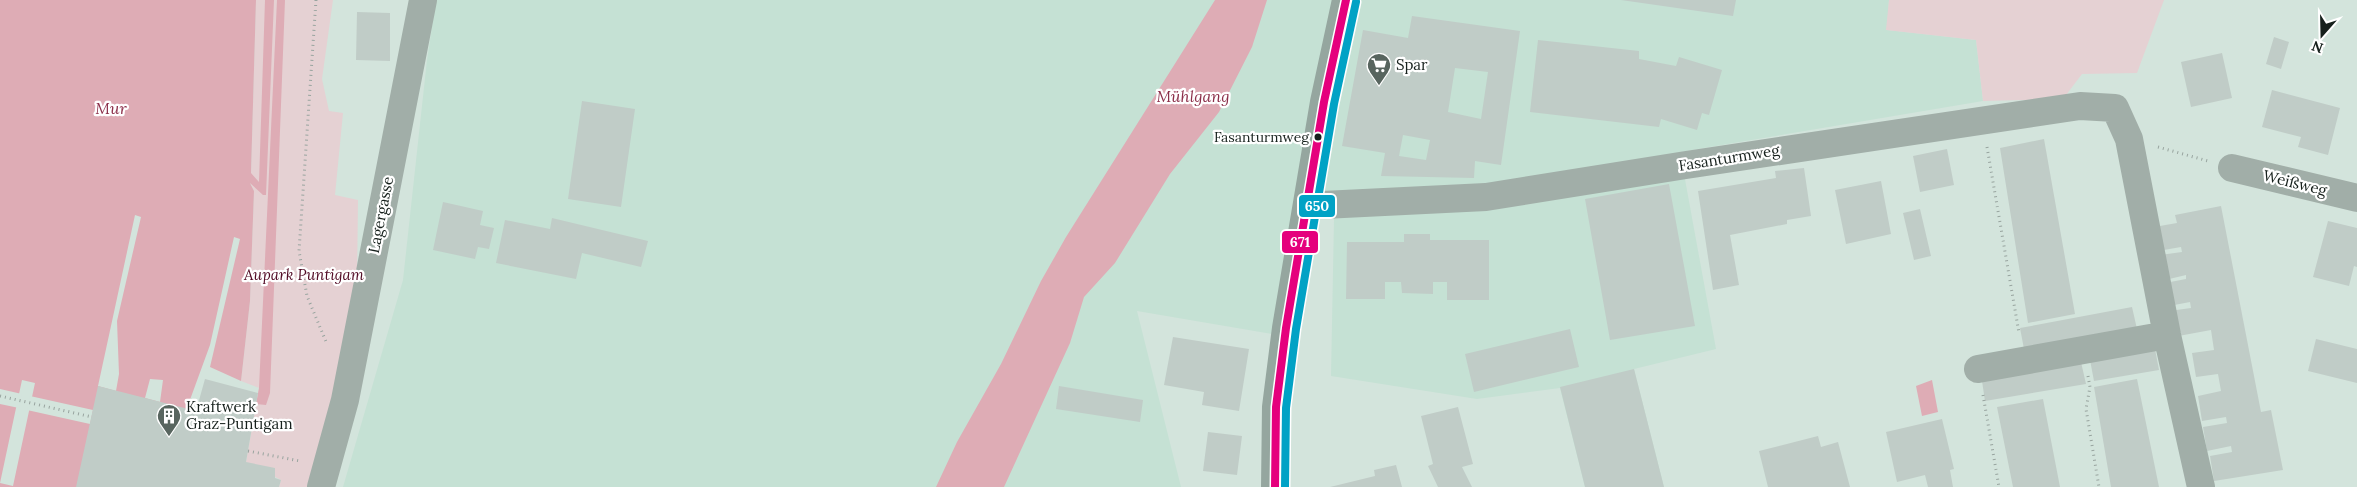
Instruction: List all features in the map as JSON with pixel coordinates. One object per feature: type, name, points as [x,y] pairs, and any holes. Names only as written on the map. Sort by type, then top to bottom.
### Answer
[{"type":"main road","points":[[1275,487],[1276,407],[1286,328],[1309,203],[1324,102],[1346,0]]},
{"type":"street","name":"Lagergasse","points":[[321,487],[345,400],[423,0]]},
{"type":"street","name":"Fasanturmweg","points":[[1309,203],[1367,203],[1486,197],[1696,163],[2080,106],[2115,108],[2129,140]]},
{"type":"street","points":[[2129,140],[2166,335],[2201,487]]},
{"type":"street","name":"Weißweg","points":[[2232,168],[2357,198]]},
{"type":"street","points":[[1978,369],[2166,335]]},
{"type":"path","points":[[316,0],[300,251],[307,296],[328,349]]},
{"type":"path","points":[[2129,140],[2232,168]]},
{"type":"path","points":[[1987,146],[2023,361]]},
{"type":"path","points":[[2084,350],[2090,387],[2086,409],[2099,487]]},
{"type":"path","points":[[1978,369],[1999,487]]},
{"type":"path","points":[[0,396],[92,417]]},
{"type":"path","points":[[248,451],[302,461]]},
{"type":"shaded area","points":[[436,0],[1889,0],[1887,30],[1976,40],[1983,101],[1680,152],[1716,349],[1634,369],[1664,487],[1585,487],[1560,388],[1477,399],[1331,376],[1334,219],[1309,203],[1290,337],[1137,311],[1181,487],[343,487],[403,280],[427,60]]},
{"type":"green space","name":"Aupark Puntigam","points":[[256,0],[333,0],[322,79],[329,111],[343,113],[335,195],[358,200],[357,282],[334,399],[307,487],[279,487],[281,480],[246,462],[259,388],[241,381],[250,301],[254,191],[249,180],[251,173]]},
{"type":"green space","points":[[1889,0],[2164,0],[2137,73],[2082,74],[2063,99],[1983,101],[1976,40],[1886,30]]},
{"type":"water","name":"Mur","points":[[0,0],[256,0],[251,173],[259,182],[265,0],[274,0],[266,195],[263,195],[250,183],[254,191],[250,301],[241,381],[210,367],[240,239],[234,237],[210,345],[187,408],[179,487],[0,487]],"holes":[[[135,215],[141,217],[117,321],[119,374],[116,391],[98,386]],[[150,379],[163,380],[160,402],[145,398]],[[22,380],[35,383],[13,486],[0,483]]]},
{"type":"water","points":[[277,0],[285,0],[270,393],[266,405],[256,404],[259,388]]},
{"type":"water","name":"Mühlgang","points":[[1215,0],[1267,0],[1252,47],[1219,112],[1170,174],[1115,263],[1084,297],[1070,343],[1004,487],[936,487],[957,442],[1001,364],[1041,281],[1066,237]]},
{"type":"water","points":[[1932,380],[1938,412],[1922,416],[1916,386]]},
{"type":"pier","points":[[0,389],[22,394],[19,408],[0,404]]},
{"type":"pier","points":[[30,396],[93,410],[90,424],[27,410]]},
{"type":"building","points":[[1621,0],[1736,0],[1733,16]]},
{"type":"building","points":[[357,12],[390,13],[390,61],[356,60]]},
{"type":"building","points":[[1412,16],[1520,31],[1501,165],[1475,161],[1474,178],[1381,176],[1385,153],[1342,146],[1363,30],[1408,38]],"holes":[[[1455,68],[1488,72],[1481,119],[1448,112]],[[1403,135],[1430,140],[1426,160],[1399,156]]]},
{"type":"building","points":[[2274,37],[2289,42],[2281,69],[2266,64]]},
{"type":"building","points":[[1538,40],[1639,51],[1639,59],[1676,66],[1679,57],[1722,70],[1709,115],[1702,113],[1697,130],[1661,119],[1659,127],[1530,112]]},
{"type":"building","points":[[2222,53],[2232,98],[2191,107],[2181,62]]},
{"type":"building","points":[[2272,90],[2340,108],[2328,155],[2298,147],[2301,137],[2262,127]]},
{"type":"building","points":[[582,101],[635,109],[621,207],[568,199]]},
{"type":"building","points":[[2044,139],[2075,314],[2028,323],[2000,148]]},
{"type":"building","points":[[1947,149],[1954,185],[1920,192],[1913,156]]},
{"type":"building","points":[[1804,168],[1811,216],[1787,220],[1787,224],[1730,235],[1739,285],[1713,290],[1698,191],[1776,178],[1775,171]]},
{"type":"building","points":[[1881,181],[1891,234],[1846,244],[1835,190]]},
{"type":"building","points":[[1669,184],[1695,326],[1610,340],[1585,199]]},
{"type":"building","points":[[443,202],[483,211],[480,225],[494,228],[489,249],[478,247],[475,259],[433,250]]},
{"type":"building","points":[[2221,206],[2261,412],[2271,410],[2283,470],[2214,481],[2210,456],[2232,452],[2231,446],[2207,451],[2203,427],[2227,423],[2226,417],[2202,421],[2198,396],[2221,391],[2218,374],[2196,377],[2192,353],[2214,350],[2211,330],[2173,337],[2169,311],[2191,308],[2190,302],[2169,306],[2165,283],[2186,279],[2186,275],[2165,280],[2160,255],[2182,252],[2181,247],[2158,251],[2154,227],[2177,223],[2175,215]]},
{"type":"building","points":[[1920,209],[1931,256],[1914,260],[1903,213]]},
{"type":"building","points":[[552,218],[648,241],[641,267],[582,253],[576,279],[496,263],[505,220],[550,229]]},
{"type":"building","points":[[2328,221],[2357,228],[2357,267],[2354,266],[2349,286],[2313,277]]},
{"type":"building","points":[[1404,234],[1430,234],[1430,240],[1489,240],[1489,300],[1447,300],[1447,282],[1433,282],[1433,294],[1402,293],[1401,282],[1385,282],[1385,299],[1346,299],[1347,242],[1404,242]]},
{"type":"building","points":[[2132,307],[2137,329],[2024,349],[2020,328]]},
{"type":"building","points":[[1570,329],[1579,367],[1474,392],[1465,354]]},
{"type":"building","points":[[1173,337],[1249,349],[1239,411],[1202,405],[1204,392],[1164,385]]},
{"type":"building","points":[[2316,339],[2357,349],[2357,383],[2308,371]]},
{"type":"building","points":[[2155,349],[2159,370],[2094,381],[2090,360]]},
{"type":"building","points":[[2081,362],[2086,384],[1985,401],[1982,381]]},
{"type":"building","points":[[1634,369],[1664,487],[1585,487],[1560,387]]},
{"type":"building","name":"Kraftwerk Graz-Puntigam","points":[[205,379],[258,393],[246,462],[275,468],[275,478],[281,480],[279,487],[76,487],[98,386],[196,411]]},
{"type":"building","points":[[2137,379],[2159,487],[2111,487],[2094,387]]},
{"type":"building","points":[[1059,386],[1143,400],[1140,422],[1056,409]]},
{"type":"building","points":[[2043,399],[2060,487],[2013,487],[1997,407]]},
{"type":"building","points":[[1458,407],[1473,464],[1462,467],[1472,487],[1438,487],[1428,466],[1433,464],[1421,416]]},
{"type":"building","points":[[1942,419],[1954,469],[1950,470],[1953,487],[1928,487],[1925,475],[1897,482],[1886,432]]},
{"type":"building","points":[[1208,432],[1242,436],[1237,475],[1203,471]]},
{"type":"building","points":[[1818,436],[1821,447],[1838,442],[1850,487],[1768,487],[1759,451]]},
{"type":"building","points":[[1396,465],[1402,487],[1330,487],[1375,476],[1374,470]]},
{"type":"transit line","name":"671","points":[[1275,487],[1276,407],[1286,328],[1324,102],[1346,0]]},
{"type":"transit line","name":"650","points":[[1285,487],[1286,408],[1296,329],[1334,104],[1356,2]]},
{"type":"place","name":"Spar","points":[[1379,86]]},
{"type":"place","name":"Fasanturmweg","points":[[1318,137]]},
{"type":"place","name":"Kraftwerk Graz-Puntigam","points":[[169,437]]}]
